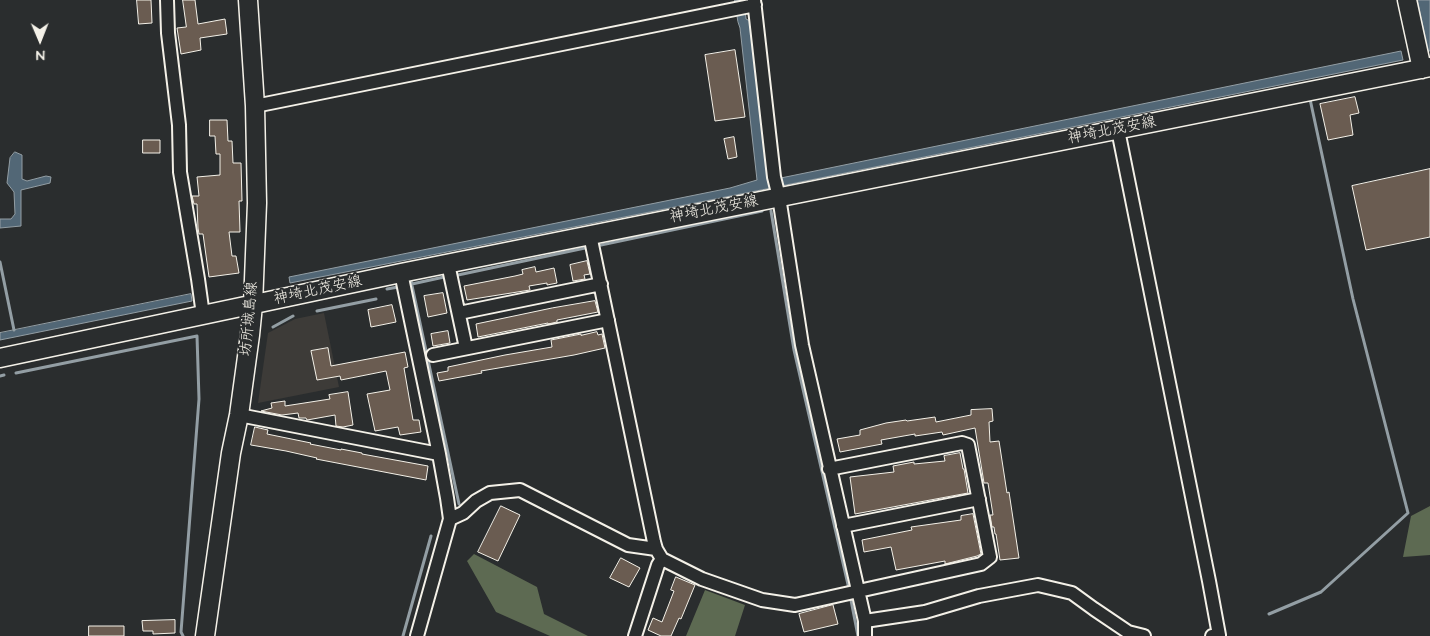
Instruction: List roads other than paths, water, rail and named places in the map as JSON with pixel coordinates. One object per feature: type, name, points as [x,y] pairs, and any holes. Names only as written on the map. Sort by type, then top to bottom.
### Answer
[{"type":"main road","name":"坊所城島線","points":[[204,636],[250,335],[258,203],[255,106],[248,0]]},
{"type":"main road","points":[[1407,0],[1426,68]]},
{"type":"main road","name":"神埼北茂安線","points":[[0,358],[590,235],[776,187],[1118,130],[1426,68]]},
{"type":"street","points":[[167,0],[168,32],[179,125],[180,172],[203,315]]},
{"type":"street","points":[[255,106],[733,10],[755,3],[776,187],[802,345],[865,621],[865,636]]},
{"type":"street","points":[[1118,130],[1209,581],[1218,635],[1212,636]]},
{"type":"street","points":[[590,235],[659,554],[658,565],[635,636]]},
{"type":"street","points":[[448,264],[466,348]]},
{"type":"street","points":[[401,273],[448,498],[450,519],[417,636]]},
{"type":"street","points":[[458,313],[600,284]]},
{"type":"street","points":[[433,355],[608,320]]},
{"type":"street","points":[[239,415],[439,454]]},
{"type":"street","points":[[450,519],[463,513],[476,501],[490,493],[520,490],[628,545],[659,554],[702,579],[762,600],[795,605],[981,564],[990,557],[968,445],[962,443],[830,469]]},
{"type":"street","points":[[843,526],[978,499]]},
{"type":"street","points":[[865,621],[925,612],[980,596],[1038,585],[1072,593],[1128,632],[1144,636]]},
{"type":"water","points":[[735,0],[744,0],[746,19],[750,21],[769,179],[771,180],[1401,51],[1403,60],[290,283],[289,277],[730,188],[757,180],[740,28]]},
{"type":"water","points":[[1418,0],[1430,0],[1430,51],[1428,51]]},
{"type":"water","points":[[15,152],[22,155],[22,179],[27,181],[46,176],[51,177],[50,183],[21,190],[21,226],[0,228],[0,219],[11,219],[15,214],[14,192],[7,183],[10,158]]},
{"type":"water","points":[[191,294],[192,301],[0,340],[0,333]]},
{"type":"waterway","points":[[1269,614],[1321,592],[1408,513],[1353,299],[1310,99]]},
{"type":"waterway","points":[[601,245],[762,211]]},
{"type":"waterway","points":[[771,211],[794,350],[849,589]]},
{"type":"waterway","points":[[458,275],[585,248]]},
{"type":"waterway","points":[[0,262],[14,330]]},
{"type":"waterway","points":[[412,284],[444,277]]},
{"type":"waterway","points":[[411,281],[459,504]]},
{"type":"waterway","points":[[387,289],[398,287]]},
{"type":"waterway","points":[[317,311],[376,299]]},
{"type":"waterway","points":[[273,327],[293,316]]},
{"type":"waterway","points":[[16,373],[197,336],[199,399],[181,632],[183,636]]},
{"type":"waterway","points":[[0,376],[4,375]]},
{"type":"waterway","points":[[403,636],[431,536]]},
{"type":"waterway","points":[[850,595],[858,636]]}]
